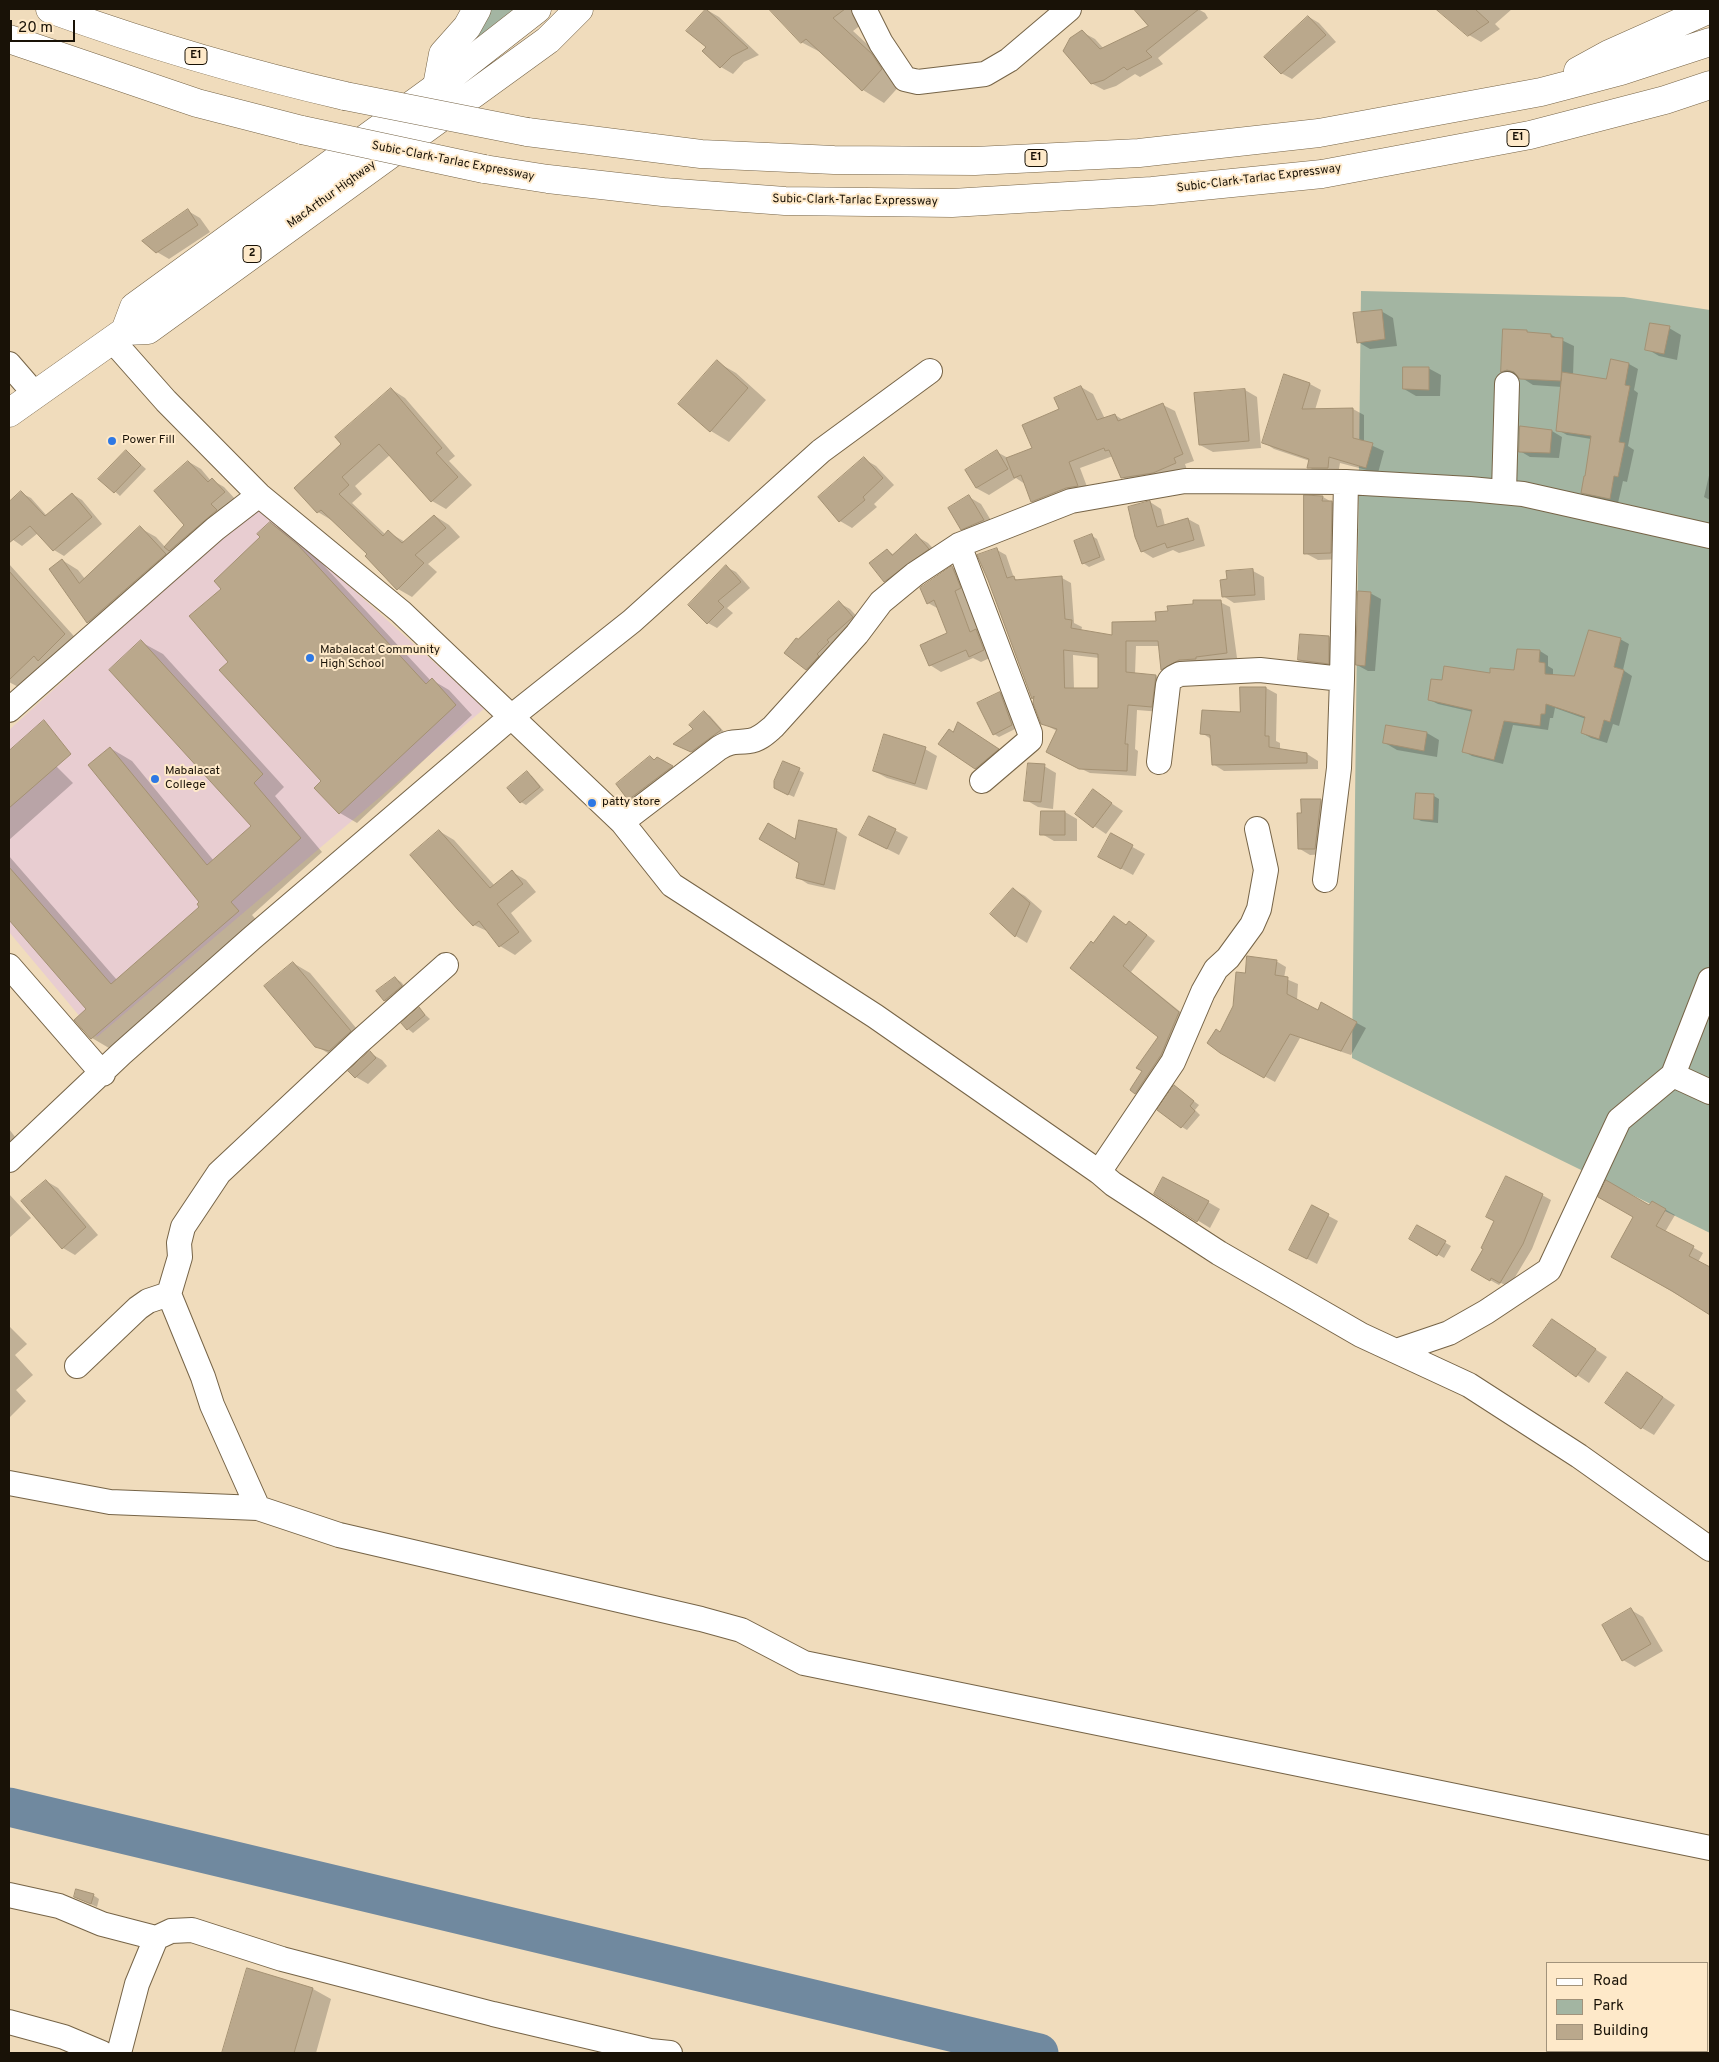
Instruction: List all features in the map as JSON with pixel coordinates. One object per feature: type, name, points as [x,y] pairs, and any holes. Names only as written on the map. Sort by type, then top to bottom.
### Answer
[{"type":"highway","name":"E1","points":[[50,9],[165,47],[277,80],[344,96],[527,132],[701,154],[834,160],[985,160],[1139,153],[1319,133],[1541,92],[1621,71],[1710,42]]},
{"type":"highway","points":[[437,86],[443,54],[467,27],[477,9]]},
{"type":"highway","name":"2","points":[[119,335],[134,307],[437,86],[537,9]]},
{"type":"highway","name":"MacArthur Highway","points":[[119,335],[148,330],[548,40],[579,9]]},
{"type":"highway","points":[[1541,92],[1609,54],[1710,9]]},
{"type":"highway","name":"Subic-Clark-Tarlac Expressway","points":[[9,39],[197,103],[302,130],[484,169],[548,179],[663,192],[785,201],[952,202],[1152,191],[1322,174],[1530,135],[1665,100],[1710,85]]},
{"type":"highway","points":[[9,413],[119,335]]},
{"type":"street","points":[[864,9],[881,43],[905,79],[918,82],[985,74],[1009,60],[1069,9]]},
{"type":"street","points":[[119,335],[125,356],[258,495],[400,612],[622,822],[672,885],[875,1016],[1099,1172],[1113,1184],[1219,1253],[1361,1335],[1469,1385],[1579,1456],[1710,1549]]},
{"type":"street","points":[[9,364],[34,394]]},
{"type":"street","points":[[9,1160],[121,1054],[252,938],[511,718],[632,621],[820,451],[930,371]]},
{"type":"street","points":[[1504,492],[1507,384]]},
{"type":"street","points":[[622,822],[719,748],[731,741],[749,741],[758,738],[773,727],[857,634],[881,602],[915,574],[959,545],[1071,501],[1185,481],[1346,482],[1523,494],[1710,536]]},
{"type":"street","points":[[1325,880],[1338,768],[1342,680],[1346,482]]},
{"type":"street","points":[[9,710],[258,495]]},
{"type":"street","points":[[959,545],[1030,733],[1030,740],[982,781]]},
{"type":"street","points":[[1159,762],[1169,680],[1180,674],[1260,670],[1342,680]]},
{"type":"street","points":[[1099,1172],[1173,1062],[1203,992],[1216,969],[1228,958],[1252,925],[1259,909],[1266,870],[1257,829]]},
{"type":"street","points":[[258,1508],[212,1405],[204,1377],[169,1294],[180,1258],[179,1243],[183,1227],[219,1173],[358,1042],[446,965]]},
{"type":"street","points":[[9,966],[102,1074]]},
{"type":"street","points":[[1396,1351],[1449,1333],[1486,1312],[1549,1270],[1619,1120],[1673,1075],[1710,980]]},
{"type":"street","points":[[1673,1075],[1710,1092]]},
{"type":"street","points":[[77,1366],[138,1308],[148,1301],[169,1294]]},
{"type":"street","points":[[9,1483],[110,1502],[258,1508],[339,1535],[741,1630],[804,1663],[1710,1848]]},
{"type":"street","points":[[9,1895],[59,1906],[102,1924],[156,1938],[171,1931],[192,1930],[282,1959],[493,2014],[650,2051],[670,2053]]},
{"type":"street","points":[[119,2053],[136,1984],[156,1938]]},
{"type":"street","points":[[9,2022],[64,2037],[102,2053]]},
{"type":"shaded area","name":"Mabalacat College","points":[[258,504],[485,708],[97,1037],[9,932],[9,730]]},
{"type":"green space","points":[[489,9],[514,9],[477,38]]},
{"type":"green space","points":[[1361,291],[1624,297],[1710,310],[1710,1233],[1352,1058]]},
{"type":"building","points":[[706,9],[748,48],[732,56],[720,68],[702,51],[706,47],[686,31]]},
{"type":"building","points":[[769,9],[845,9],[833,18],[872,54],[882,69],[862,91],[806,39],[801,43]]},
{"type":"building","points":[[1134,9],[1199,9],[1146,51],[1152,57],[1127,70],[1124,67],[1104,80],[1091,84],[1063,51],[1070,38],[1082,30],[1100,49],[1148,26]]},
{"type":"building","points":[[1436,9],[1475,9],[1489,22],[1468,36]]},
{"type":"building","points":[[1308,16],[1326,35],[1281,74],[1264,57]]},
{"type":"building","points":[[188,209],[198,225],[156,253],[142,241]]},
{"type":"building","points":[[1382,310],[1385,339],[1357,343],[1353,313]]},
{"type":"building","points":[[1650,323],[1670,326],[1664,354],[1645,350]]},
{"type":"building","points":[[1503,329],[1527,330],[1527,332],[1551,334],[1551,337],[1563,338],[1561,381],[1520,379],[1514,372],[1507,370],[1501,372]]},
{"type":"building","points":[[1611,359],[1629,363],[1625,385],[1630,386],[1619,442],[1625,443],[1618,477],[1614,476],[1610,499],[1581,493],[1591,436],[1556,431],[1562,372],[1606,379]]},
{"type":"building","points":[[717,360],[748,388],[710,432],[678,404]]},
{"type":"building","points":[[1403,367],[1429,367],[1429,390],[1403,389]]},
{"type":"building","points":[[1284,374],[1310,383],[1302,409],[1353,408],[1353,438],[1373,443],[1366,468],[1329,457],[1328,468],[1307,468],[1309,459],[1262,443]]},
{"type":"building","points":[[1081,386],[1097,420],[1115,414],[1118,421],[1163,403],[1183,454],[1174,458],[1176,463],[1153,473],[1121,478],[1109,450],[1105,451],[1104,448],[1069,462],[1078,486],[1066,488],[1031,502],[1021,475],[1014,478],[1006,458],[1032,448],[1022,425],[1059,409],[1054,398]]},
{"type":"building","points":[[391,388],[442,448],[436,453],[458,477],[431,502],[379,444],[342,477],[349,485],[339,494],[383,536],[388,530],[402,543],[434,515],[446,528],[415,555],[424,563],[397,590],[365,556],[367,554],[321,510],[317,513],[294,488],[341,444],[335,437]]},
{"type":"building","points":[[1245,389],[1249,441],[1199,445],[1194,393]]},
{"type":"building","points":[[1520,426],[1552,430],[1550,453],[1519,452]]},
{"type":"building","points":[[126,450],[141,465],[114,493],[98,479]]},
{"type":"building","points":[[997,450],[1008,469],[976,488],[965,470]]},
{"type":"building","points":[[864,457],[883,478],[863,497],[865,500],[839,522],[818,497]]},
{"type":"building","points":[[188,461],[208,482],[212,478],[225,492],[211,504],[217,510],[169,551],[164,547],[184,525],[154,491]]},
{"type":"building","points":[[21,491],[45,516],[72,493],[92,517],[53,551],[30,526],[9,543],[9,502]]},
{"type":"building","points":[[969,495],[984,520],[961,530],[948,508]]},
{"type":"building","points":[[1304,495],[1323,496],[1322,501],[1332,501],[1331,553],[1304,554]]},
{"type":"building","points":[[1150,501],[1157,527],[1188,518],[1194,540],[1167,548],[1165,543],[1141,552],[1135,537],[1128,507]]},
{"type":"building","name":"Mabalacat Community High School","points":[[270,522],[298,545],[426,684],[432,678],[456,705],[339,814],[314,788],[321,781],[219,670],[228,662],[189,616],[221,589],[214,581],[260,537],[257,534]]},
{"type":"building","points":[[140,526],[166,554],[87,623],[49,569],[62,559],[79,583]]},
{"type":"building","points":[[916,534],[929,549],[884,582],[869,563],[887,549],[892,555]]},
{"type":"building","points":[[1092,534],[1100,557],[1082,564],[1074,541]]},
{"type":"building","points":[[997,548],[1007,578],[1014,576],[1015,580],[1062,576],[1065,619],[1072,620],[1071,628],[1112,635],[1112,622],[1156,621],[1155,612],[1168,611],[1167,606],[1193,604],[1193,600],[1221,600],[1227,653],[1179,660],[1161,670],[1158,641],[1126,641],[1126,672],[1156,675],[1152,707],[1128,705],[1125,744],[1128,744],[1127,771],[1079,769],[1046,752],[1057,729],[1041,724],[1033,703],[1034,696],[1032,699],[977,555]],"holes":[[[1064,650],[1098,654],[1098,688],[1065,688]]]},
{"type":"building","points":[[726,565],[741,582],[718,601],[724,607],[707,624],[688,605]]},
{"type":"building","points":[[952,566],[961,588],[955,591],[970,632],[976,629],[984,650],[969,657],[966,650],[929,666],[920,645],[947,633],[934,600],[927,604],[920,588]]},
{"type":"building","points":[[1253,569],[1255,595],[1222,597],[1220,580],[1227,579],[1226,571]]},
{"type":"building","points":[[9,571],[65,634],[38,661],[34,656],[9,680]]},
{"type":"building","points":[[1358,591],[1371,592],[1365,666],[1356,665]]},
{"type":"building","points":[[839,601],[853,617],[827,640],[829,642],[817,654],[819,656],[806,670],[784,653],[796,638],[798,639]]},
{"type":"building","points":[[1589,630],[1621,638],[1614,667],[1624,670],[1610,722],[1604,720],[1599,739],[1581,733],[1585,717],[1546,704],[1545,714],[1541,714],[1540,726],[1504,721],[1494,760],[1462,752],[1472,710],[1428,700],[1431,679],[1442,680],[1444,666],[1490,673],[1490,668],[1514,670],[1517,649],[1540,650],[1539,662],[1545,663],[1545,674],[1574,676]]},
{"type":"building","points":[[1300,634],[1329,636],[1329,664],[1298,660]]},
{"type":"building","points":[[141,640],[263,774],[254,783],[301,838],[231,902],[239,911],[91,1039],[74,1020],[86,1009],[9,920],[9,867],[111,984],[199,907],[197,904],[199,902],[88,765],[110,747],[207,865],[251,826],[109,670]]},
{"type":"building","points":[[1240,687],[1266,687],[1265,736],[1269,736],[1269,747],[1307,753],[1307,763],[1212,765],[1210,735],[1200,734],[1202,710],[1240,712]]},
{"type":"building","points":[[1000,692],[1012,725],[993,735],[977,703]]},
{"type":"building","points":[[704,711],[721,730],[691,752],[673,744],[693,729],[689,725]]},
{"type":"building","points":[[44,720],[71,754],[9,808],[9,751]]},
{"type":"building","points":[[958,722],[999,749],[975,769],[938,744],[949,729],[953,732]]},
{"type":"building","points":[[1386,725],[1427,732],[1424,751],[1383,743]]},
{"type":"building","points":[[884,734],[926,747],[915,784],[873,771]]},
{"type":"building","points":[[650,756],[654,760],[657,757],[673,766],[628,800],[616,784]]},
{"type":"building","points":[[783,761],[800,768],[788,795],[774,788],[774,781]]},
{"type":"building","points":[[1028,763],[1045,764],[1041,802],[1024,801]]},
{"type":"building","points":[[527,771],[540,787],[520,803],[507,788]]},
{"type":"building","points":[[1093,789],[1112,803],[1093,828],[1075,814]]},
{"type":"building","points":[[1416,793],[1434,794],[1433,820],[1414,819]]},
{"type":"building","points":[[1301,799],[1321,799],[1315,849],[1298,849],[1297,813],[1301,813]]},
{"type":"building","points":[[1041,811],[1065,811],[1065,835],[1040,835]]},
{"type":"building","points":[[869,816],[896,829],[887,849],[859,835]]},
{"type":"building","points":[[799,820],[837,829],[824,885],[796,878],[799,863],[759,839],[768,823],[795,839]]},
{"type":"building","points":[[439,830],[490,888],[512,870],[523,884],[497,904],[519,932],[499,947],[479,921],[473,926],[410,855]]},
{"type":"building","points":[[1111,833],[1133,845],[1121,869],[1098,857]]},
{"type":"building","points":[[1013,888],[1030,903],[1015,937],[990,914]]},
{"type":"building","points":[[1114,916],[1126,925],[1129,921],[1147,935],[1123,966],[1179,1012],[1161,1055],[1135,1094],[1130,1090],[1142,1071],[1136,1068],[1158,1037],[1070,968]]},
{"type":"building","points":[[1247,956],[1277,960],[1275,975],[1288,977],[1287,994],[1318,1010],[1321,1002],[1357,1022],[1341,1051],[1290,1034],[1264,1078],[1220,1053],[1207,1043],[1216,1029],[1220,1032],[1233,1006],[1236,972],[1245,973]]},
{"type":"building","points":[[293,962],[351,1031],[329,1051],[315,1047],[264,986]]},
{"type":"building","points":[[395,977],[402,986],[384,1001],[376,991]]},
{"type":"building","points":[[419,1007],[425,1015],[407,1030],[401,1023]]},
{"type":"building","points":[[370,1051],[376,1058],[355,1078],[348,1071]]},
{"type":"building","points":[[1174,1085],[1194,1101],[1190,1106],[1195,1111],[1181,1128],[1157,1110]]},
{"type":"building","points":[[1506,1176],[1543,1194],[1523,1244],[1500,1283],[1491,1278],[1490,1281],[1471,1270],[1483,1249],[1481,1248],[1494,1221],[1486,1217]]},
{"type":"building","points":[[1163,1177],[1209,1201],[1197,1222],[1154,1194]]},
{"type":"building","points":[[46,1180],[86,1227],[62,1249],[21,1201]]},
{"type":"building","points":[[1606,1180],[1649,1205],[1652,1201],[1666,1209],[1656,1226],[1694,1246],[1689,1256],[1710,1267],[1710,1315],[1611,1257],[1633,1217],[1598,1197]]},
{"type":"building","points":[[1312,1205],[1329,1214],[1307,1259],[1289,1250]]},
{"type":"building","points":[[1417,1225],[1446,1241],[1437,1256],[1409,1239]]},
{"type":"building","points":[[1552,1319],[1596,1349],[1576,1377],[1533,1346]]},
{"type":"building","points":[[1627,1372],[1663,1397],[1641,1429],[1605,1403]]},
{"type":"building","points":[[1631,1608],[1651,1644],[1622,1661],[1602,1625]]},
{"type":"building","points":[[76,1889],[94,1894],[91,1904],[74,1897]]},
{"type":"building","points":[[247,1968],[313,1988],[294,2053],[222,2053]]},
{"type":"waterway","points":[[9,1807],[1039,2053]]},
{"type":"place","name":"Power Fill","points":[[112,441]]},
{"type":"place","name":"Mabalacat Community High School","points":[[310,658]]},
{"type":"place","name":"Mabalacat College","points":[[155,779]]},
{"type":"place","name":"patty store","points":[[592,803]]}]
